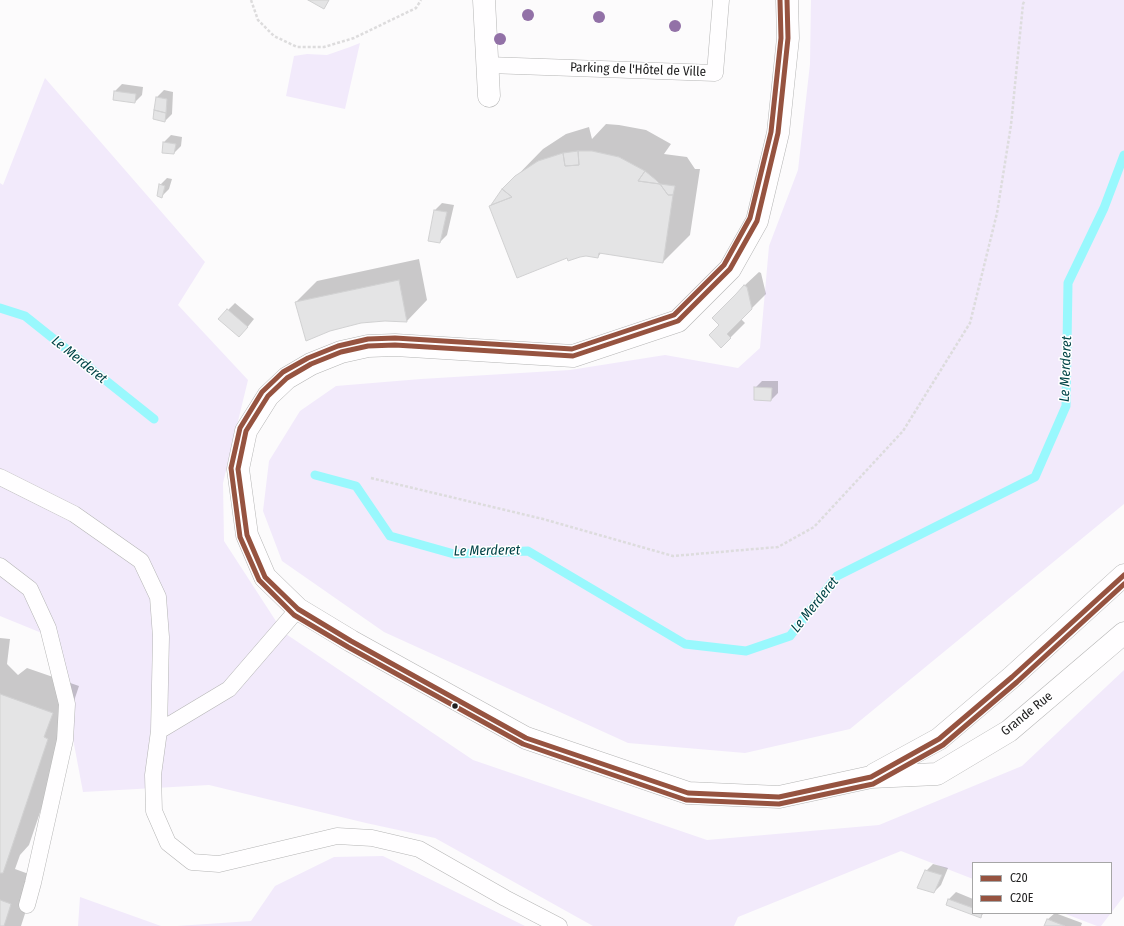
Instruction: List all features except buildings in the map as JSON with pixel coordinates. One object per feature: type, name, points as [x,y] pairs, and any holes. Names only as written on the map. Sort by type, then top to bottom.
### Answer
[{"type":"street","points":[[484,0],[489,96]]},
{"type":"street","name":"Grande Rue","points":[[787,0],[788,38],[778,133],[756,221],[730,269],[678,321],[573,356],[395,345],[368,346],[341,352],[311,364],[287,378],[268,396],[246,431],[238,469],[247,535],[265,577],[298,609],[351,641],[526,738],[688,793],[779,797],[871,777],[937,774],[1009,731],[1124,632]]},
{"type":"street","name":"Grande Rue","points":[[871,777],[939,738],[1012,677],[1124,575]]},
{"type":"lane","name":"Parking de l'Hôtel de Ville","points":[[488,65],[715,73],[721,0]]},
{"type":"lane","points":[[0,477],[74,514],[141,560],[158,597],[160,637],[159,731],[153,775],[154,811],[168,843],[192,862],[219,864],[337,836],[372,838],[419,849],[505,898],[560,926]]},
{"type":"lane","points":[[0,566],[30,589],[48,628],[67,704],[65,740],[27,905]]},
{"type":"lane","points":[[159,731],[229,689],[298,609]]},
{"type":"path","points":[[251,0],[258,20],[274,36],[297,47],[324,47],[354,38],[416,8],[421,0]]},
{"type":"path","points":[[371,478],[543,520],[673,556],[778,547],[814,527],[904,431],[970,323],[997,213],[1011,126],[1024,0]]},
{"type":"shaded area","points":[[811,0],[1124,0],[1124,504],[850,729],[745,753],[628,743],[384,632],[282,561],[263,511],[269,461],[300,411],[336,386],[570,370],[665,355],[738,368],[760,348],[769,246],[798,170],[810,64]]},
{"type":"shaded area","points":[[360,43],[345,109],[286,96],[294,56],[307,54],[327,55]]},
{"type":"shaded area","points":[[45,78],[205,262],[178,305],[248,380],[223,483],[224,541],[283,632],[473,760],[707,840],[879,825],[1022,766],[1124,670],[1124,896],[1112,912],[1112,862],[972,862],[972,879],[901,851],[738,917],[734,926],[593,926],[435,838],[209,785],[83,792],[54,638],[0,616],[0,183],[3,185]]},
{"type":"shaded area","points":[[383,856],[525,926],[177,926],[251,921],[275,886],[334,857]]},
{"type":"shaded area","points":[[80,897],[161,926],[78,926]]},
{"type":"shaded area","points":[[1066,914],[1110,914],[1101,926],[1097,926]]},
{"type":"waterway","name":"Le Merderet","points":[[315,475],[356,486],[390,536],[454,554],[528,551],[685,644],[746,651],[790,636],[837,576],[1035,477],[1066,406],[1068,283],[1104,208],[1124,155]]},
{"type":"waterway","name":"Le Merderet","points":[[0,308],[25,316],[154,419]]},
{"type":"transit line","name":"C20E","points":[[780,0],[781,38],[771,132],[750,218],[724,265],[674,315],[572,349],[395,338],[368,339],[338,346],[308,358],[283,372],[262,392],[240,428],[231,468],[240,537],[259,580],[294,615],[348,647],[523,744],[686,800],[779,804],[873,784],[943,745],[1017,682],[1124,584]]},
{"type":"transit line","name":"C20","points":[[787,0],[788,38],[778,133],[757,221],[730,269],[678,321],[573,356],[395,345],[368,346],[341,352],[311,364],[287,378],[268,396],[246,431],[238,469],[247,535],[265,577],[298,609],[351,641],[526,738],[688,793],[779,797],[871,777],[939,739],[1012,677],[1124,575]]}]
